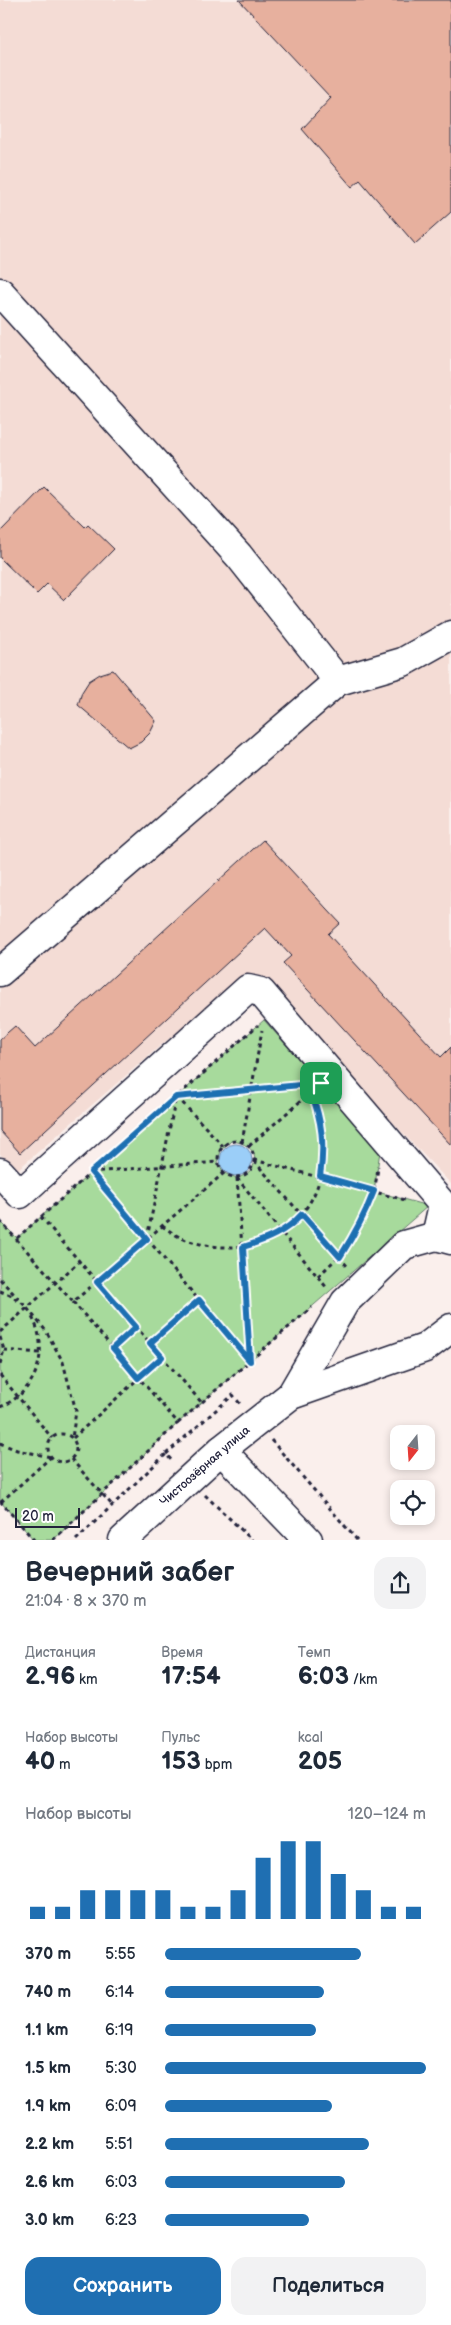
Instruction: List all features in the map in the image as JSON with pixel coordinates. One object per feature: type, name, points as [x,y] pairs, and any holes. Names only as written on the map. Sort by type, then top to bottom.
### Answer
[{"type":"street","points":[[0,292],[238,556],[338,681]]},
{"type":"street","points":[[0,972],[338,681],[403,662],[451,635]]},
{"type":"street","points":[[0,1172],[20,1194],[248,989],[261,992],[444,1205],[444,1238]]},
{"type":"street","name":"Чистоозёрная улица","points":[[291,1395],[344,1302],[404,1245],[444,1238]]},
{"type":"street","name":"Чистоозёрная улица","points":[[123,1540],[222,1450],[291,1395],[425,1348],[451,1328]]},
{"type":"street","points":[[222,1450],[308,1540]]},
{"type":"path","points":[[17,1238],[264,1020],[242,1142]]},
{"type":"path","points":[[176,1097],[312,1084]]},
{"type":"path","points":[[249,1146],[316,1087]]},
{"type":"path","points":[[162,1226],[187,1240],[206,1245],[215,1247],[243,1247],[265,1241],[293,1224],[312,1202],[320,1176],[323,1156],[320,1115],[311,1092]]},
{"type":"path","points":[[176,1097],[223,1146]]},
{"type":"path","points":[[147,1239],[176,1097]]},
{"type":"path","points":[[237,1178],[248,1174],[254,1160],[254,1154],[249,1146],[242,1142],[231,1141],[223,1146],[218,1162],[224,1173],[237,1178],[330,1292]]},
{"type":"path","points":[[318,1276],[340,1257],[364,1219],[374,1191],[379,1158]]},
{"type":"path","points":[[254,1160],[410,1201]]},
{"type":"path","points":[[254,1160],[352,1272]]},
{"type":"path","points":[[91,1172],[218,1162]]},
{"type":"path","points":[[91,1172],[250,1361],[237,1178]]},
{"type":"path","points":[[73,1302],[224,1173]]},
{"type":"path","points":[[41,1217],[202,1403],[178,1423],[53,1540]]},
{"type":"path","points":[[0,1221],[17,1238],[178,1423]]},
{"type":"path","points":[[0,1332],[80,1262]]},
{"type":"path","points":[[0,1279],[46,1331],[63,1362],[76,1411],[72,1438],[76,1446],[71,1459],[63,1462],[51,1457],[17,1450],[0,1443]]},
{"type":"path","points":[[0,1291],[10,1295],[27,1308],[38,1327],[40,1353],[37,1370],[27,1389],[10,1403],[0,1407]]},
{"type":"path","points":[[150,1343],[199,1300]]},
{"type":"path","points":[[113,1348],[136,1327]]},
{"type":"path","points":[[0,1337],[4,1350],[0,1364]]},
{"type":"path","points":[[4,1350],[40,1353]]},
{"type":"path","points":[[72,1438],[162,1357]]},
{"type":"path","points":[[0,1375],[52,1438]]},
{"type":"path","points":[[76,1540],[166,1454],[233,1395],[357,1540]]},
{"type":"path","points":[[51,1457],[48,1448],[52,1438],[64,1434],[72,1438]]},
{"type":"path","points":[[166,1454],[189,1480],[252,1540]]},
{"type":"path","points":[[34,1540],[1,1501],[51,1457]]},
{"type":"path","points":[[71,1459],[112,1505]]},
{"type":"shaded area","points":[[0,0],[451,0],[451,1184],[266,988],[247,978],[161,1045],[16,1171],[0,1154]]},
{"type":"green space","points":[[264,1020],[380,1151],[374,1191],[428,1206],[178,1423],[53,1540],[34,1540],[0,1501],[0,1221],[17,1238]],"holes":[[[231,1141],[248,1147],[255,1158],[251,1170],[237,1178],[224,1173],[218,1162],[221,1150]]]},
{"type":"water","points":[[236,1144],[242,1145],[247,1149],[251,1154],[251,1166],[247,1171],[242,1175],[236,1176],[230,1175],[225,1171],[221,1166],[220,1160],[221,1154],[225,1149],[230,1145]]},
{"type":"building","points":[[239,0],[451,0],[451,212],[415,244],[360,180],[352,187],[302,129],[331,98]]},
{"type":"building","points":[[44,487],[85,527],[88,524],[114,549],[64,600],[47,584],[37,594],[0,558],[0,532]]},
{"type":"building","points":[[113,670],[156,721],[150,733],[141,742],[129,748],[78,705],[82,692],[89,681],[100,674]]},
{"type":"building","points":[[263,840],[340,923],[328,934],[441,1057],[451,1047],[451,1145],[283,963],[291,956],[265,928],[20,1153],[0,1131],[0,1039],[15,1026],[35,1048]]},
{"type":"route","points":[[321,1083],[311,1092],[320,1115],[323,1156],[320,1176],[374,1191],[364,1219],[348,1245],[340,1257],[302,1214],[293,1224],[265,1241],[243,1247],[250,1361],[199,1300],[150,1343],[162,1357],[138,1378],[113,1348],[136,1327],[97,1282],[147,1239],[91,1172],[176,1097],[321,1083]]}]
